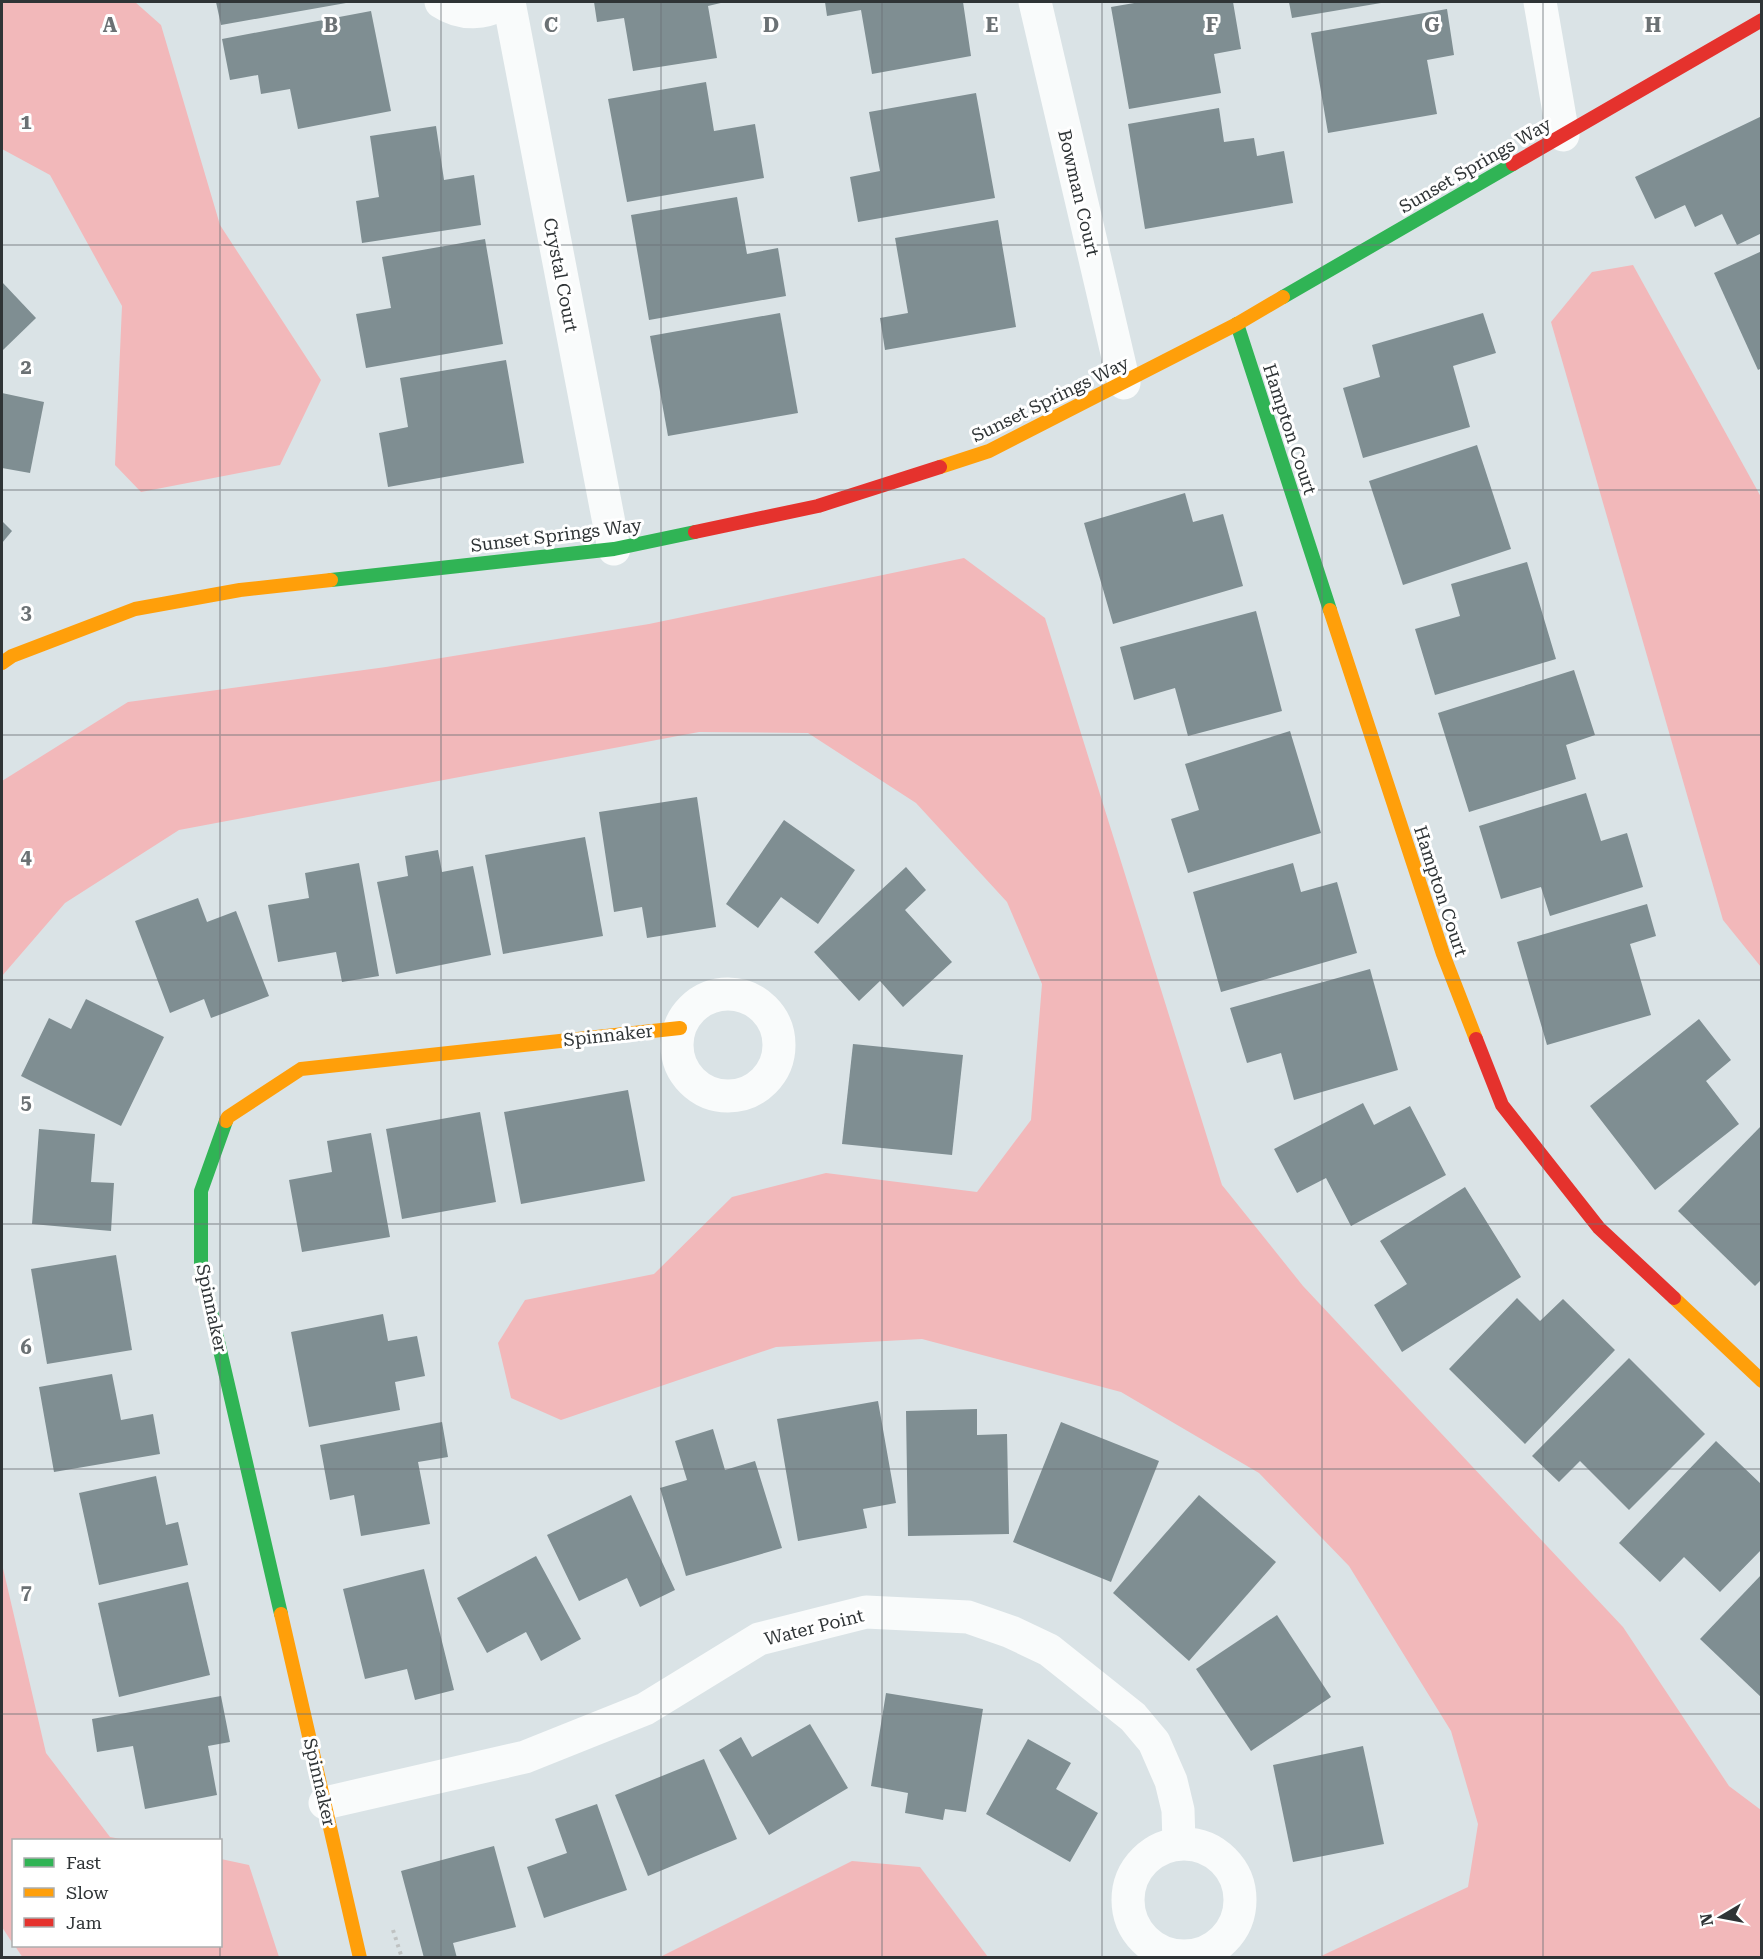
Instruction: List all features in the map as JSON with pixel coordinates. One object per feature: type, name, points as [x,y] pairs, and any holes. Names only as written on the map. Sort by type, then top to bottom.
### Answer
[{"type":"street","name":"Crystal Court","points":[[441,2],[459,11],[476,12],[494,9],[507,2],[614,549]]},
{"type":"street","name":"Bowman Court","points":[[1035,2],[1124,383]]},
{"type":"street","points":[[1540,2],[1563,135]]},
{"type":"street","name":"Sunset Springs Way","points":[[2,663],[12,656],[135,609],[240,590],[614,549],[818,506],[989,451],[1237,324],[1761,20]]},
{"type":"street","name":"Hampton Court","points":[[1237,324],[1443,954],[1502,1105],[1599,1228],[1761,1381]]},
{"type":"street","name":"Spinnaker","points":[[360,1958],[201,1268],[201,1191],[228,1117],[300,1068],[680,1028]]},
{"type":"street","name":"Water Point","points":[[325,1803],[525,1757],[645,1709],[759,1639],[866,1612],[968,1617],[1011,1632],[1049,1650],[1133,1717],[1154,1742],[1174,1791],[1178,1810],[1179,1844]]},
{"type":"shaded area","points":[[2,2],[135,2],[161,25],[220,225],[321,380],[280,465],[141,492],[115,465],[122,306],[50,175],[2,149]]},
{"type":"shaded area","points":[[1633,265],[1761,497],[1761,967],[1723,920],[1551,322],[1592,272]]},
{"type":"shaded area","points":[[964,558],[1045,618],[1222,1185],[1303,1286],[1623,1627],[1729,1786],[1761,1810],[1761,1957],[1319,1957],[1468,1887],[1478,1824],[1451,1731],[1349,1566],[1259,1473],[1121,1392],[922,1339],[776,1347],[561,1420],[511,1398],[498,1343],[525,1300],[654,1274],[732,1197],[826,1173],[977,1192],[1031,1120],[1042,984],[1007,902],[916,803],[808,733],[699,732],[179,830],[65,903],[2,976],[2,781],[128,702],[386,667],[649,624]]},
{"type":"shaded area","points":[[2,1564],[46,1753],[110,1837],[121,1839],[12,1839],[12,1942],[2,1927]]},
{"type":"shaded area","points":[[222,1859],[249,1865],[279,1957],[23,1958],[16,1947],[222,1947]]},
{"type":"shaded area","points":[[852,1861],[920,1867],[988,1957],[660,1957]]},
{"type":"building","points":[[216,2],[345,2],[346,3],[221,25]]},
{"type":"building","points":[[594,2],[725,2],[708,6],[717,58],[633,71],[624,18],[597,22]]},
{"type":"building","points":[[825,2],[963,2],[971,56],[872,74],[861,10],[827,16]]},
{"type":"building","points":[[1140,2],[1233,2],[1241,49],[1214,54],[1221,93],[1129,109],[1111,7]]},
{"type":"building","points":[[1289,2],[1381,2],[1381,3],[1292,18]]},
{"type":"building","points":[[1447,9],[1454,55],[1427,60],[1437,114],[1328,133],[1311,33]]},
{"type":"building","points":[[371,11],[391,111],[298,129],[290,89],[261,94],[258,75],[230,80],[222,39]]},
{"type":"building","points":[[706,82],[714,131],[755,124],[764,178],[627,202],[608,99]]},
{"type":"building","points":[[976,93],[995,198],[858,222],[850,177],[880,171],[869,112]]},
{"type":"building","points":[[1219,108],[1224,142],[1254,138],[1257,156],[1284,151],[1293,203],[1145,229],[1128,124]]},
{"type":"building","points":[[1762,116],[1762,233],[1737,245],[1722,214],[1695,227],[1685,205],[1655,219],[1635,177]]},
{"type":"building","points":[[436,126],[444,180],[474,175],[481,225],[362,243],[356,201],[379,197],[370,136]]},
{"type":"building","points":[[737,197],[747,254],[778,248],[786,296],[649,320],[631,215]]},
{"type":"building","points":[[998,220],[1016,327],[885,350],[880,318],[908,313],[895,238]]},
{"type":"building","points":[[485,239],[503,344],[366,368],[356,314],[391,308],[382,257]]},
{"type":"building","points":[[1762,251],[1762,368],[1758,370],[1714,273]]},
{"type":"building","points":[[2,282],[36,318],[2,351]]},
{"type":"building","points":[[780,313],[798,413],[668,436],[650,336]]},
{"type":"building","points":[[1483,313],[1496,353],[1453,366],[1470,427],[1363,458],[1343,388],[1380,377],[1372,345]]},
{"type":"building","points":[[506,360],[524,463],[388,487],[379,433],[408,427],[400,378]]},
{"type":"building","points":[[2,393],[44,402],[30,473],[2,468]]},
{"type":"building","points":[[1477,445],[1511,549],[1403,585],[1369,481]]},
{"type":"building","points":[[1185,493],[1193,522],[1223,514],[1243,586],[1113,624],[1084,523]]},
{"type":"building","points":[[2,521],[12,531],[2,543]]},
{"type":"building","points":[[1527,562],[1556,659],[1435,695],[1415,629],[1460,616],[1451,584]]},
{"type":"building","points":[[1256,611],[1282,711],[1188,736],[1175,688],[1134,700],[1120,647]]},
{"type":"building","points":[[1574,670],[1595,735],[1566,745],[1576,779],[1469,812],[1438,713]]},
{"type":"building","points":[[1290,731],[1321,833],[1188,873],[1171,819],[1199,810],[1185,764]]},
{"type":"building","points":[[1586,793],[1601,841],[1627,833],[1643,887],[1550,916],[1541,887],[1501,899],[1479,826]]},
{"type":"building","points":[[697,797],[716,927],[647,938],[642,907],[614,912],[599,812]]},
{"type":"building","points":[[784,820],[855,870],[818,924],[781,897],[758,928],[726,904]]},
{"type":"building","points":[[585,837],[603,936],[503,954],[485,855]]},
{"type":"building","points":[[438,850],[442,872],[473,866],[491,955],[396,974],[377,882],[408,876],[405,856]]},
{"type":"building","points":[[359,863],[379,976],[342,982],[336,952],[278,962],[268,905],[309,898],[305,873]]},
{"type":"building","points":[[1293,863],[1301,892],[1337,882],[1357,953],[1221,992],[1193,892]]},
{"type":"building","points":[[906,867],[926,890],[905,910],[952,962],[903,1007],[880,981],[859,1001],[814,952]]},
{"type":"building","points":[[198,898],[207,922],[236,911],[269,996],[211,1018],[204,999],[170,1013],[135,921]]},
{"type":"building","points":[[1647,904],[1656,936],[1630,944],[1651,1015],[1547,1045],[1517,942]]},
{"type":"building","points":[[1370,969],[1398,1070],[1294,1100],[1281,1053],[1247,1063],[1230,1008]]},
{"type":"building","points":[[86,999],[164,1037],[121,1126],[21,1076],[49,1018],[71,1029]]},
{"type":"building","points":[[1699,1019],[1731,1060],[1706,1081],[1739,1124],[1655,1190],[1590,1106]]},
{"type":"building","points":[[853,1044],[963,1055],[952,1155],[842,1144]]},
{"type":"building","points":[[628,1090],[645,1181],[521,1204],[504,1112]]},
{"type":"building","points":[[1363,1103],[1374,1125],[1410,1106],[1446,1175],[1351,1226],[1326,1178],[1297,1193],[1274,1149]]},
{"type":"building","points":[[480,1112],[496,1202],[402,1219],[386,1129]]},
{"type":"building","points":[[1762,1125],[1762,1279],[1755,1286],[1678,1211]]},
{"type":"building","points":[[39,1129],[95,1134],[91,1182],[114,1183],[111,1231],[32,1224]]},
{"type":"building","points":[[371,1133],[390,1237],[302,1252],[289,1180],[332,1172],[327,1141]]},
{"type":"building","points":[[1465,1187],[1521,1277],[1402,1352],[1374,1305],[1407,1284],[1380,1241]]},
{"type":"building","points":[[116,1255],[132,1350],[47,1364],[31,1269]]},
{"type":"building","points":[[1517,1298],[1540,1321],[1563,1299],[1615,1350],[1525,1444],[1449,1369]]},
{"type":"building","points":[[383,1314],[388,1341],[417,1336],[425,1376],[395,1382],[400,1410],[309,1427],[291,1332]]},
{"type":"building","points":[[1629,1358],[1705,1434],[1629,1510],[1580,1461],[1559,1482],[1532,1456]]},
{"type":"building","points":[[112,1374],[121,1420],[153,1414],[160,1454],[54,1472],[39,1387]]},
{"type":"building","points":[[878,1401],[896,1503],[863,1509],[867,1528],[798,1541],[777,1419]]},
{"type":"building","points":[[977,1409],[977,1435],[1007,1434],[1009,1534],[908,1536],[906,1411]]},
{"type":"building","points":[[442,1422],[448,1457],[418,1462],[430,1524],[361,1536],[354,1495],[330,1500],[320,1445]]},
{"type":"building","points":[[1061,1422],[1159,1461],[1111,1582],[1013,1542]]},
{"type":"building","points":[[713,1429],[725,1470],[755,1461],[782,1548],[686,1576],[660,1488],[687,1480],[675,1441]]},
{"type":"building","points":[[1716,1441],[1762,1485],[1762,1549],[1720,1592],[1684,1557],[1660,1582],[1619,1543]]},
{"type":"building","points":[[156,1476],[166,1525],[178,1522],[188,1565],[99,1585],[79,1493]]},
{"type":"building","points":[[631,1495],[675,1590],[640,1607],[627,1578],[579,1601],[547,1535]]},
{"type":"building","points":[[1199,1495],[1276,1562],[1189,1661],[1113,1593]]},
{"type":"building","points":[[536,1556],[581,1639],[541,1661],[526,1632],[487,1653],[457,1598]]},
{"type":"building","points":[[424,1569],[454,1690],[415,1700],[407,1669],[365,1679],[343,1589]]},
{"type":"building","points":[[1762,1574],[1762,1698],[1700,1639]]},
{"type":"building","points":[[188,1582],[210,1675],[119,1697],[98,1603]]},
{"type":"building","points":[[1277,1615],[1331,1697],[1251,1751],[1196,1669]]},
{"type":"building","points":[[886,1693],[983,1709],[966,1812],[945,1809],[943,1820],[905,1813],[908,1793],[871,1786]]},
{"type":"building","points":[[221,1696],[230,1742],[208,1746],[217,1795],[145,1809],[133,1746],[97,1752],[92,1719]]},
{"type":"building","points":[[810,1724],[848,1788],[769,1835],[719,1750],[741,1737],[752,1757]]},
{"type":"building","points":[[1028,1739],[1071,1763],[1056,1789],[1098,1813],[1070,1862],[986,1814]]},
{"type":"building","points":[[1363,1746],[1384,1844],[1293,1862],[1273,1765]]},
{"type":"building","points":[[704,1759],[737,1839],[648,1876],[615,1795]]},
{"type":"building","points":[[597,1804],[627,1890],[544,1918],[527,1867],[567,1853],[555,1819]]},
{"type":"building","points":[[494,1846],[516,1927],[453,1943],[457,1958],[424,1958],[401,1871]]},
{"type":"traffic: fast","points":[[1283,297],[1513,164]]},
{"type":"traffic: fast","points":[[1237,324],[1330,610]]},
{"type":"traffic: fast","points":[[331,580],[614,549],[695,532]]},
{"type":"traffic: fast","points":[[226,1121],[201,1191],[201,1268],[281,1614]]},
{"type":"traffic: slow","points":[[940,467],[989,451],[1237,324],[1283,297]]},
{"type":"traffic: slow","points":[[2,663],[12,656],[135,609],[240,590],[331,580]]},
{"type":"traffic: slow","points":[[1330,610],[1443,954],[1476,1039]]},
{"type":"traffic: slow","points":[[226,1121],[228,1117],[301,1069],[680,1028]]},
{"type":"traffic: slow","points":[[1674,1298],[1762,1381]]},
{"type":"traffic: slow","points":[[281,1614],[360,1958]]},
{"type":"traffic: jam","points":[[1513,164],[1762,20]]},
{"type":"traffic: jam","points":[[695,532],[818,506],[940,467]]},
{"type":"traffic: jam","points":[[1476,1039],[1502,1105],[1599,1228],[1674,1298]]}]
